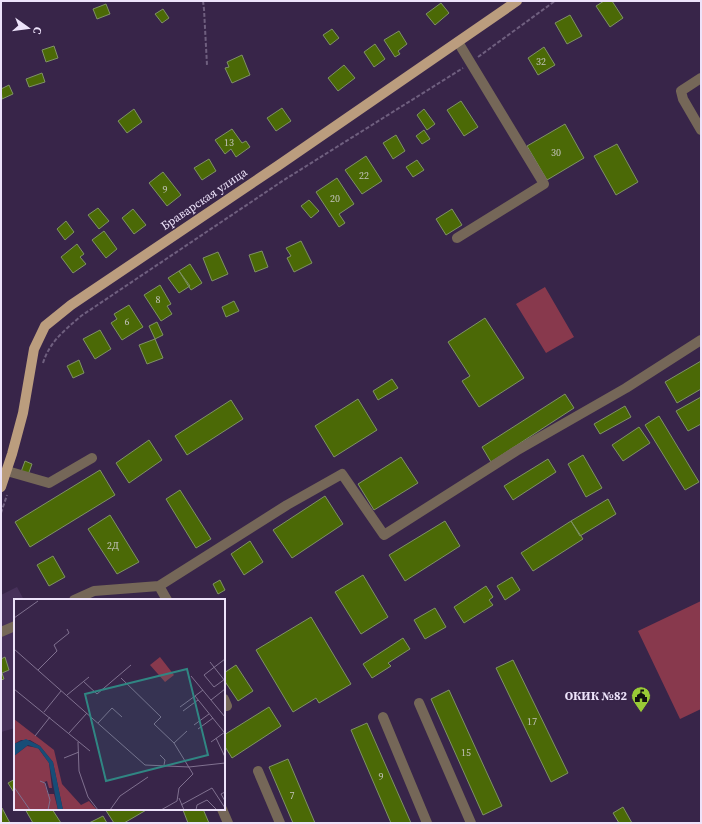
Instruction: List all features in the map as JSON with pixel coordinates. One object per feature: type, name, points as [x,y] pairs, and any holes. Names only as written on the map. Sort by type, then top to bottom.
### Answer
[{"type":"main road","name":"Браварская улица","points":[[1,488],[23,413],[34,349],[46,326],[71,306],[517,1]]},
{"type":"lane","points":[[457,238],[544,184],[458,42]]},
{"type":"lane","points":[[701,78],[681,91],[683,99],[701,130]]},
{"type":"lane","points":[[76,599],[94,591],[159,586],[287,505],[342,474],[384,535],[516,451],[626,388],[701,340]]},
{"type":"lane","points":[[7,471],[49,483],[92,458]]},
{"type":"lane","points":[[159,586],[166,599]]},
{"type":"lane","points":[[1,632],[14,626]]},
{"type":"lane","points":[[419,703],[471,823]]},
{"type":"lane","points":[[382,717],[427,823]]},
{"type":"lane","points":[[258,771],[280,823]]},
{"type":"lane","points":[[222,810],[228,823]]},
{"type":"path","points":[[202,1],[204,9],[207,65]]},
{"type":"path","points":[[42,367],[47,352],[57,337],[81,316],[284,180],[470,63],[556,1]]},
{"type":"shaded area","points":[[545,287],[574,337],[546,353],[516,304]]},
{"type":"shaded area","points":[[17,587],[23,599],[14,599],[14,728],[1,732],[1,595]]},
{"type":"shaded area","points":[[701,601],[701,709],[680,719],[638,631]]},
{"type":"building","points":[[604,1],[612,1],[623,18],[610,27],[596,6]]},
{"type":"building","points":[[441,3],[449,13],[435,25],[426,14]]},
{"type":"building","points":[[106,4],[110,14],[97,19],[93,9]]},
{"type":"building","points":[[163,9],[169,18],[162,23],[155,14]]},
{"type":"building","points":[[570,15],[582,36],[567,44],[555,23]]},
{"type":"building","points":[[332,29],[339,38],[330,45],[323,35]]},
{"type":"building","points":[[399,31],[407,44],[398,51],[400,54],[395,57],[384,40]]},
{"type":"building","points":[[375,44],[385,59],[374,67],[364,52]]},
{"type":"building","points":[[54,46],[58,58],[46,62],[42,50]]},
{"type":"building","points":[[544,47],[555,65],[538,75],[528,58]]},
{"type":"building","points":[[242,55],[250,75],[232,83],[225,68],[229,67],[227,62]]},
{"type":"building","points":[[344,65],[355,78],[338,91],[328,78]]},
{"type":"building","points":[[42,73],[45,82],[29,87],[26,79]]},
{"type":"building","points":[[9,85],[13,94],[2,99],[1,89]]},
{"type":"building","points":[[461,101],[478,127],[464,136],[447,110]]},
{"type":"building","points":[[282,108],[291,121],[276,131],[267,118]]},
{"type":"building","points":[[134,109],[142,122],[127,133],[118,121]]},
{"type":"building","points":[[424,109],[435,124],[427,130],[417,115]]},
{"type":"building","points":[[565,124],[584,158],[547,180],[527,146]]},
{"type":"building","points":[[232,129],[242,143],[246,141],[250,147],[236,157],[231,149],[225,154],[215,140]]},
{"type":"building","points":[[424,130],[430,139],[422,144],[416,136]]},
{"type":"building","points":[[396,135],[405,151],[393,159],[383,143]]},
{"type":"building","points":[[617,144],[638,182],[616,195],[594,156]]},
{"type":"building","points":[[366,156],[382,181],[362,194],[345,170]]},
{"type":"building","points":[[209,159],[216,171],[202,180],[194,168]]},
{"type":"building","points":[[417,160],[424,170],[413,177],[406,167]]},
{"type":"building","points":[[163,172],[181,195],[167,206],[149,183]]},
{"type":"building","points":[[337,178],[354,204],[339,214],[345,223],[339,227],[316,192]]},
{"type":"building","points":[[309,200],[319,211],[311,218],[301,206]]},
{"type":"building","points":[[98,208],[109,221],[99,229],[88,215]]},
{"type":"building","points":[[133,209],[146,225],[134,234],[122,218]]},
{"type":"building","points":[[452,209],[462,225],[446,235],[436,219]]},
{"type":"building","points":[[66,221],[74,232],[65,240],[57,229]]},
{"type":"building","points":[[104,231],[117,249],[106,258],[92,240]]},
{"type":"building","points":[[301,241],[312,263],[294,272],[287,258],[291,256],[286,248]]},
{"type":"building","points":[[77,244],[84,254],[80,257],[86,264],[73,273],[61,257]]},
{"type":"building","points":[[262,251],[268,267],[255,272],[249,255]]},
{"type":"building","points":[[218,252],[228,274],[212,281],[203,258]]},
{"type":"building","points":[[190,264],[202,283],[191,290],[179,271]]},
{"type":"building","points":[[179,271],[190,286],[179,293],[168,278]]},
{"type":"building","points":[[160,285],[171,304],[167,306],[172,314],[161,321],[144,295]]},
{"type":"building","points":[[234,301],[239,311],[226,317],[222,307]]},
{"type":"building","points":[[129,305],[143,327],[122,340],[111,323],[117,319],[114,314]]},
{"type":"building","points":[[485,318],[524,378],[479,407],[462,381],[470,376],[448,342]]},
{"type":"building","points":[[157,322],[163,335],[155,339],[149,326]]},
{"type":"building","points":[[100,330],[111,349],[95,359],[83,339]]},
{"type":"building","points":[[155,339],[163,358],[147,364],[139,345]]},
{"type":"building","points":[[79,360],[84,373],[73,378],[67,366]]},
{"type":"building","points":[[701,361],[701,389],[677,403],[665,382]]},
{"type":"building","points":[[392,379],[398,388],[378,400],[373,391]]},
{"type":"building","points":[[565,394],[574,408],[491,462],[482,447]]},
{"type":"building","points":[[701,397],[701,424],[688,431],[676,411]]},
{"type":"building","points":[[358,399],[377,430],[334,457],[315,426]]},
{"type":"building","points":[[231,400],[243,419],[187,455],[175,436]]},
{"type":"building","points":[[625,406],[631,417],[600,434],[594,424]]},
{"type":"building","points":[[659,416],[699,482],[685,490],[645,425]]},
{"type":"building","points":[[639,427],[650,443],[623,461],[612,445]]},
{"type":"building","points":[[149,440],[162,460],[129,483],[116,463]]},
{"type":"building","points":[[583,455],[602,488],[586,497],[568,464]]},
{"type":"building","points":[[401,457],[418,483],[374,510],[358,484]]},
{"type":"building","points":[[548,459],[556,472],[513,500],[504,486]]},
{"type":"building","points":[[25,461],[32,464],[28,475],[21,472]]},
{"type":"building","points":[[100,470],[115,495],[30,547],[15,522]]},
{"type":"building","points":[[180,490],[211,539],[196,548],[166,499]]},
{"type":"building","points":[[325,496],[343,524],[292,558],[273,530]]},
{"type":"building","points":[[608,499],[616,514],[580,536],[571,521]]},
{"type":"building","points":[[110,515],[139,562],[117,574],[88,529]]},
{"type":"building","points":[[445,521],[460,546],[405,581],[389,555]]},
{"type":"building","points":[[571,521],[583,539],[533,571],[521,553]]},
{"type":"building","points":[[250,541],[263,562],[244,575],[231,554]]},
{"type":"building","points":[[53,556],[65,577],[49,586],[37,565]]},
{"type":"building","points":[[363,575],[388,617],[361,634],[335,592]]},
{"type":"building","points":[[512,577],[520,590],[505,600],[497,586]]},
{"type":"building","points":[[220,580],[225,590],[218,594],[213,584]]},
{"type":"building","points":[[486,586],[493,597],[489,600],[493,605],[464,623],[454,607]]},
{"type":"building","points":[[435,608],[446,627],[425,639],[414,620]]},
{"type":"building","points":[[311,617],[351,684],[319,703],[316,698],[293,712],[256,650]]},
{"type":"building","points":[[403,638],[410,649],[388,663],[391,666],[372,678],[363,664]]},
{"type":"building","points":[[5,657],[9,670],[2,673],[4,679],[1,680],[1,659]]},
{"type":"building","points":[[513,660],[568,773],[551,782],[496,668]]},
{"type":"building","points":[[236,665],[253,691],[238,701],[225,682],[225,672]]},
{"type":"building","points":[[449,690],[502,806],[483,815],[431,699]]},
{"type":"building","points":[[269,707],[281,726],[232,758],[225,747],[225,734]]},
{"type":"building","points":[[367,723],[411,823],[391,823],[351,730]]},
{"type":"building","points":[[288,759],[315,823],[293,823],[269,767]]},
{"type":"building","points":[[14,780],[14,792],[8,783]]},
{"type":"building","points":[[623,807],[632,823],[619,823],[613,813]]},
{"type":"building","points":[[2,808],[10,823],[1,823]]},
{"type":"building","points":[[26,810],[53,810],[61,823],[33,823]]},
{"type":"building","points":[[106,810],[146,810],[124,823],[114,823]]},
{"type":"building","points":[[183,810],[203,810],[209,823],[188,823]]},
{"type":"building","points":[[103,816],[107,823],[89,823]]},
{"type":"place","name":"ОКИК №82","points":[[641,713]]}]
